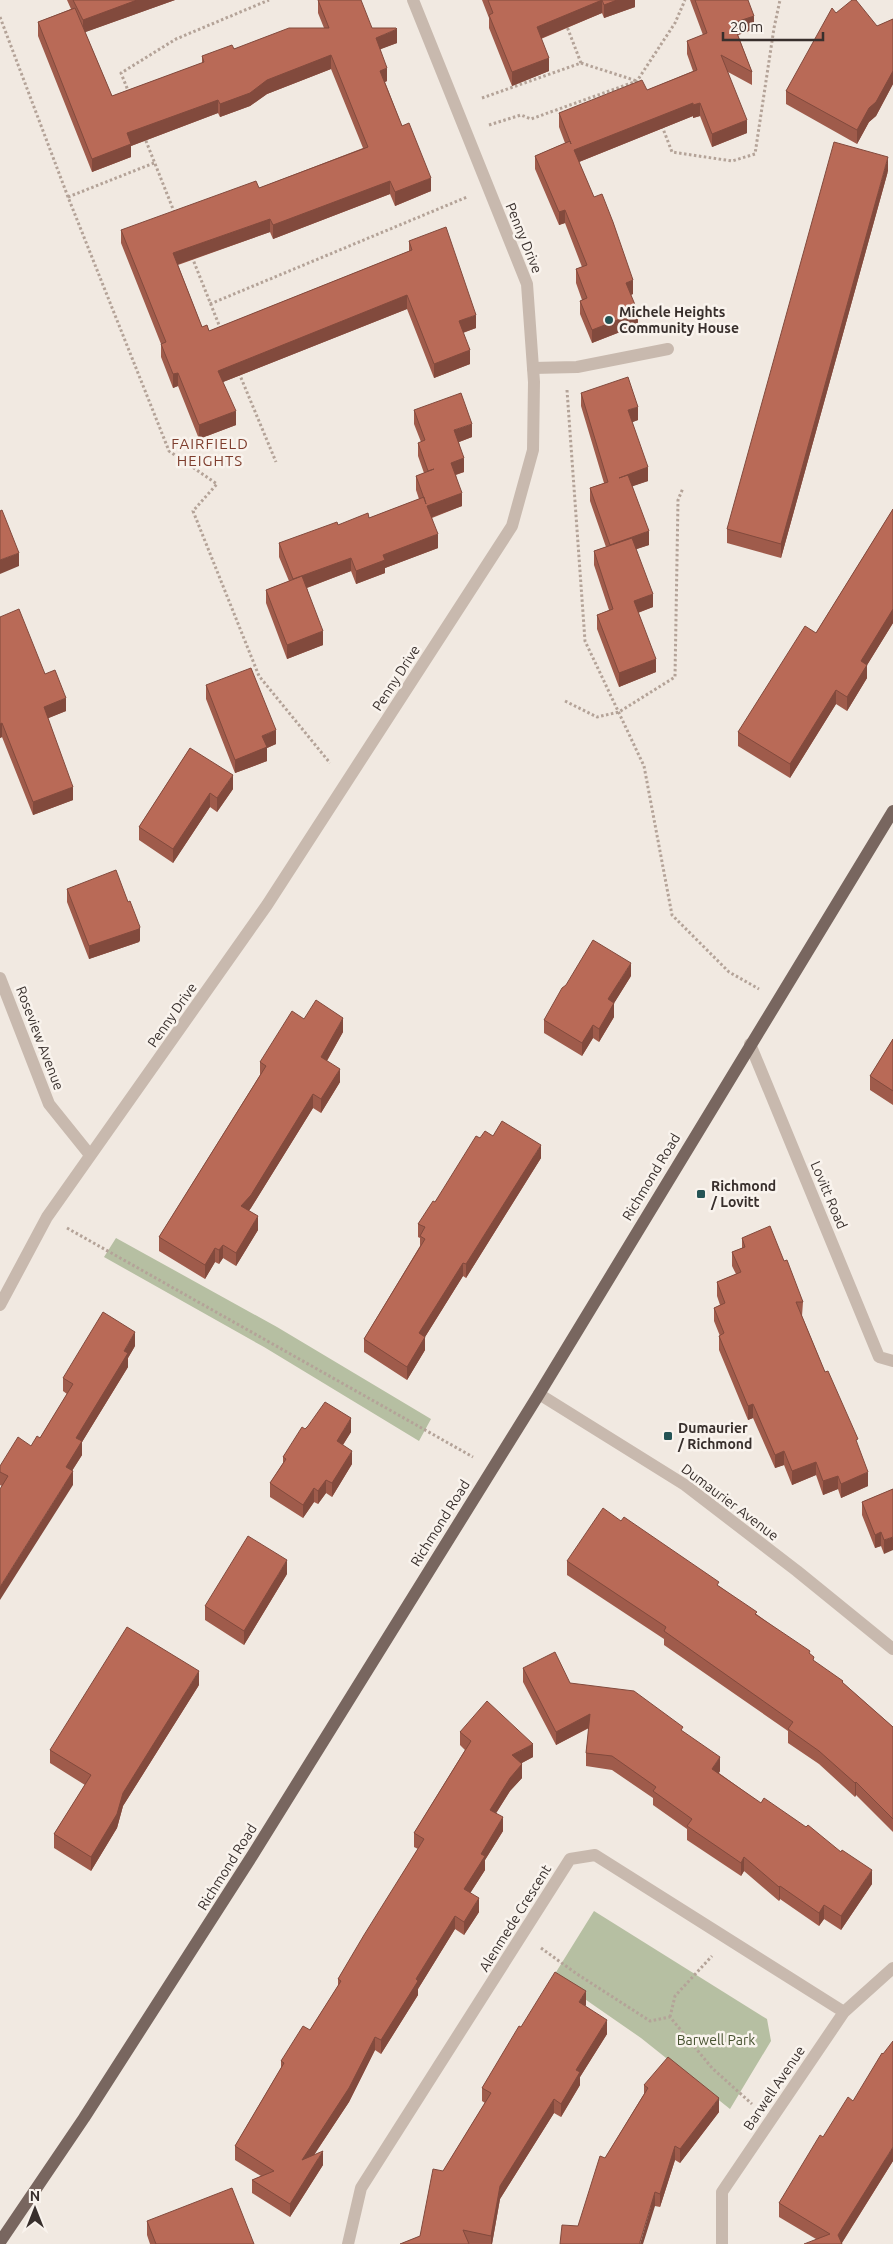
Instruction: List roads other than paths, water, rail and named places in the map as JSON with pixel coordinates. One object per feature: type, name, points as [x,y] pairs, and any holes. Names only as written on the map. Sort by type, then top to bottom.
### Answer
[{"type":"main road","name":"Richmond Road","points":[[0,2242],[78,2126],[252,1856],[539,1394],[893,811]]},
{"type":"street","name":"Penny Drive","points":[[0,1305],[47,1217],[267,906],[512,526],[533,450],[533,368],[527,284],[413,0]]},
{"type":"street","points":[[533,368],[577,367],[668,349]]},
{"type":"street","name":"Roseview Avenue","points":[[0,978],[49,1104],[90,1155]]},
{"type":"street","name":"Lovitt Road","points":[[750,1044],[880,1357],[893,1361]]},
{"type":"street","name":"Dumaurier Avenue","points":[[539,1394],[685,1485],[798,1571],[893,1649]]},
{"type":"street","name":"Alenmede Crescent","points":[[348,2244],[362,2188],[570,1859],[595,1855],[844,2012]]},
{"type":"street","name":"Barwell Avenue","points":[[722,2244],[722,2192],[844,2012],[893,1968]]},
{"type":"place","name":"Michele Heights Community House","points":[[609,320]]},
{"type":"place","name":"Richmond / Lovitt","points":[[701,1194]]},
{"type":"place","name":"Dumaurier / Richmond","points":[[668,1436]]},
{"type":"district","name":"FAIRFIELD HEIGHTS","points":[[210,452]]},
{"type":"park label","name":"Barwell Park","points":[[716,2040]]}]
